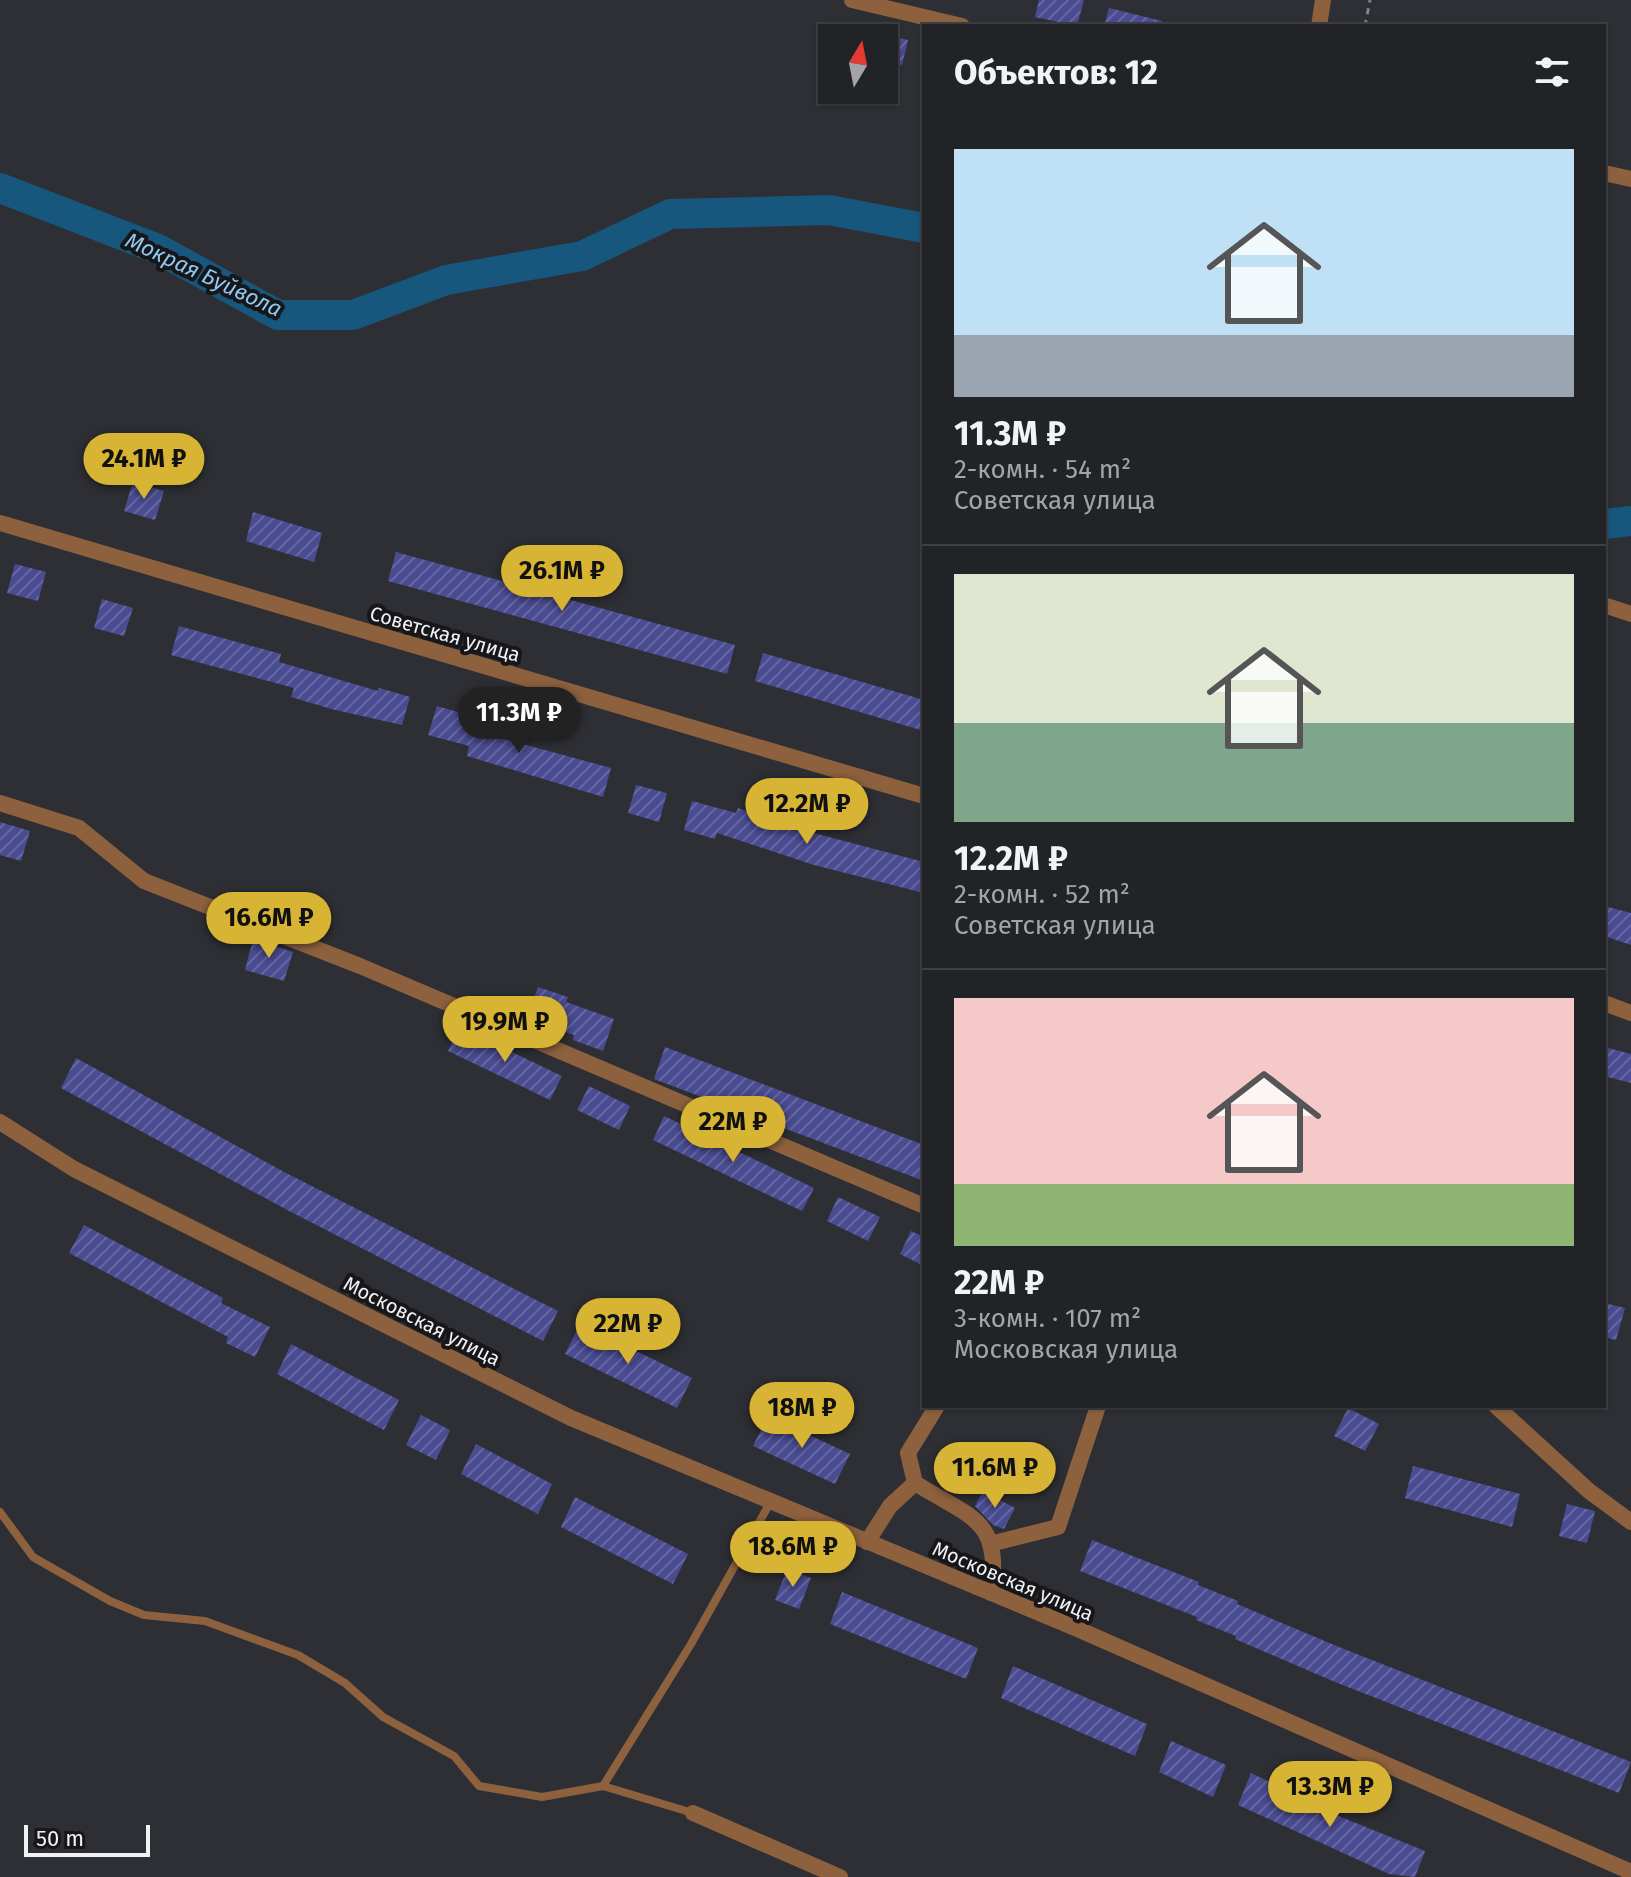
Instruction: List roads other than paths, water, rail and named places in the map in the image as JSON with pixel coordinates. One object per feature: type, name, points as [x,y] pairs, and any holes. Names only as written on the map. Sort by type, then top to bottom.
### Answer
[{"type":"street","points":[[852,0],[954,24]]},
{"type":"street","points":[[1319,24],[1323,0]]},
{"type":"street","points":[[1606,173],[1631,179]]},
{"type":"street","name":"Советская улица","points":[[0,523],[922,795]]},
{"type":"street","points":[[1606,606],[1631,614]]},
{"type":"street","points":[[0,803],[79,828],[144,881],[360,966],[922,1205]]},
{"type":"street","points":[[1606,1004],[1631,1013]]},
{"type":"street","name":"Московская улица","points":[[0,1122],[74,1169],[571,1418],[991,1593],[1631,1872]]},
{"type":"street","points":[[936,1408],[908,1453],[915,1483],[985,1527],[996,1558],[991,1593]]},
{"type":"street","points":[[990,1544],[1058,1527],[1097,1408]]},
{"type":"street","points":[[1498,1408],[1589,1491],[1631,1522]]},
{"type":"street","points":[[867,1542],[890,1506],[915,1483]]},
{"type":"street","points":[[693,1813],[840,1877]]},
{"type":"lane","points":[[603,1786],[691,1644],[771,1501]]},
{"type":"lane","points":[[0,1512],[33,1557],[110,1601],[144,1615],[205,1621],[298,1655],[345,1683],[383,1717],[454,1756],[479,1786],[542,1797],[603,1786],[693,1813]]},
{"type":"waterway","name":"Мокрая Буйвола","points":[[0,188],[158,249],[278,315],[353,315],[446,280],[582,256],[670,214],[829,210],[922,228]]},
{"type":"waterway","name":"Мокрая Буйвола","points":[[1606,524],[1631,521]]}]
